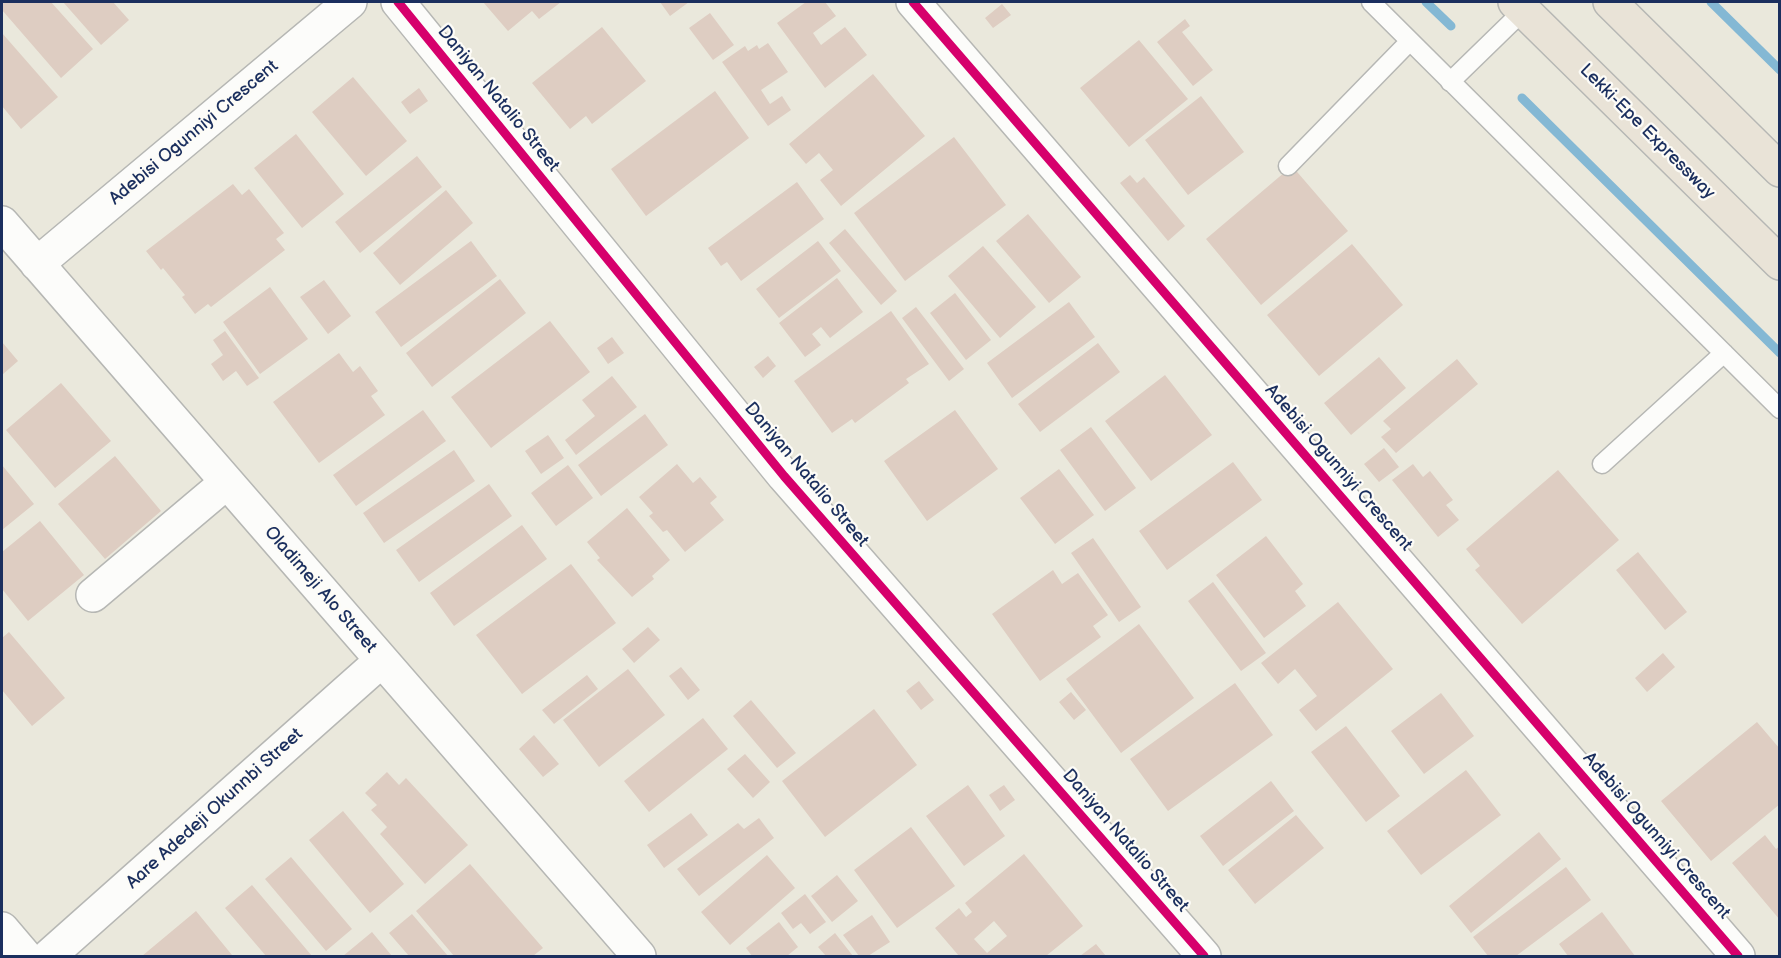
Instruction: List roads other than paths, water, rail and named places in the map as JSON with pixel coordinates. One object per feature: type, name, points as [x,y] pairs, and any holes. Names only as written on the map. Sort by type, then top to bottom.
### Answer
[{"type":"highway","points":[[1610,2],[1779,170]]},
{"type":"highway","name":"Lekki-Epe Expressway","points":[[1520,6],[1779,263]]},
{"type":"street","name":"Adebisi Ogunniyi Crescent","points":[[38,264],[350,2]]},
{"type":"street","name":"Daniyan Natalio Street","points":[[398,2],[784,476],[1204,957]]},
{"type":"street","name":"Adebisi Ogunniyi Crescent","points":[[913,2],[1738,957]]},
{"type":"street","name":"Oladimeji Alo Street","points":[[2,223],[639,957]]},
{"type":"street","points":[[93,595],[227,482]]},
{"type":"street","name":"Aare Adedeji Okunnbi Street","points":[[49,957],[381,661]]},
{"type":"street","points":[[2,929],[25,957]]},
{"type":"lane","points":[[1371,2],[1779,409]]},
{"type":"lane","points":[[1450,82],[1520,6]]},
{"type":"lane","points":[[1288,166],[1410,41]]},
{"type":"lane","points":[[1602,464],[1724,353]]},
{"type":"waterway","points":[[1426,2],[1451,26]]},
{"type":"waterway","points":[[1711,2],[1780,70]]},
{"type":"waterway","points":[[1522,98],[1780,353]]}]
